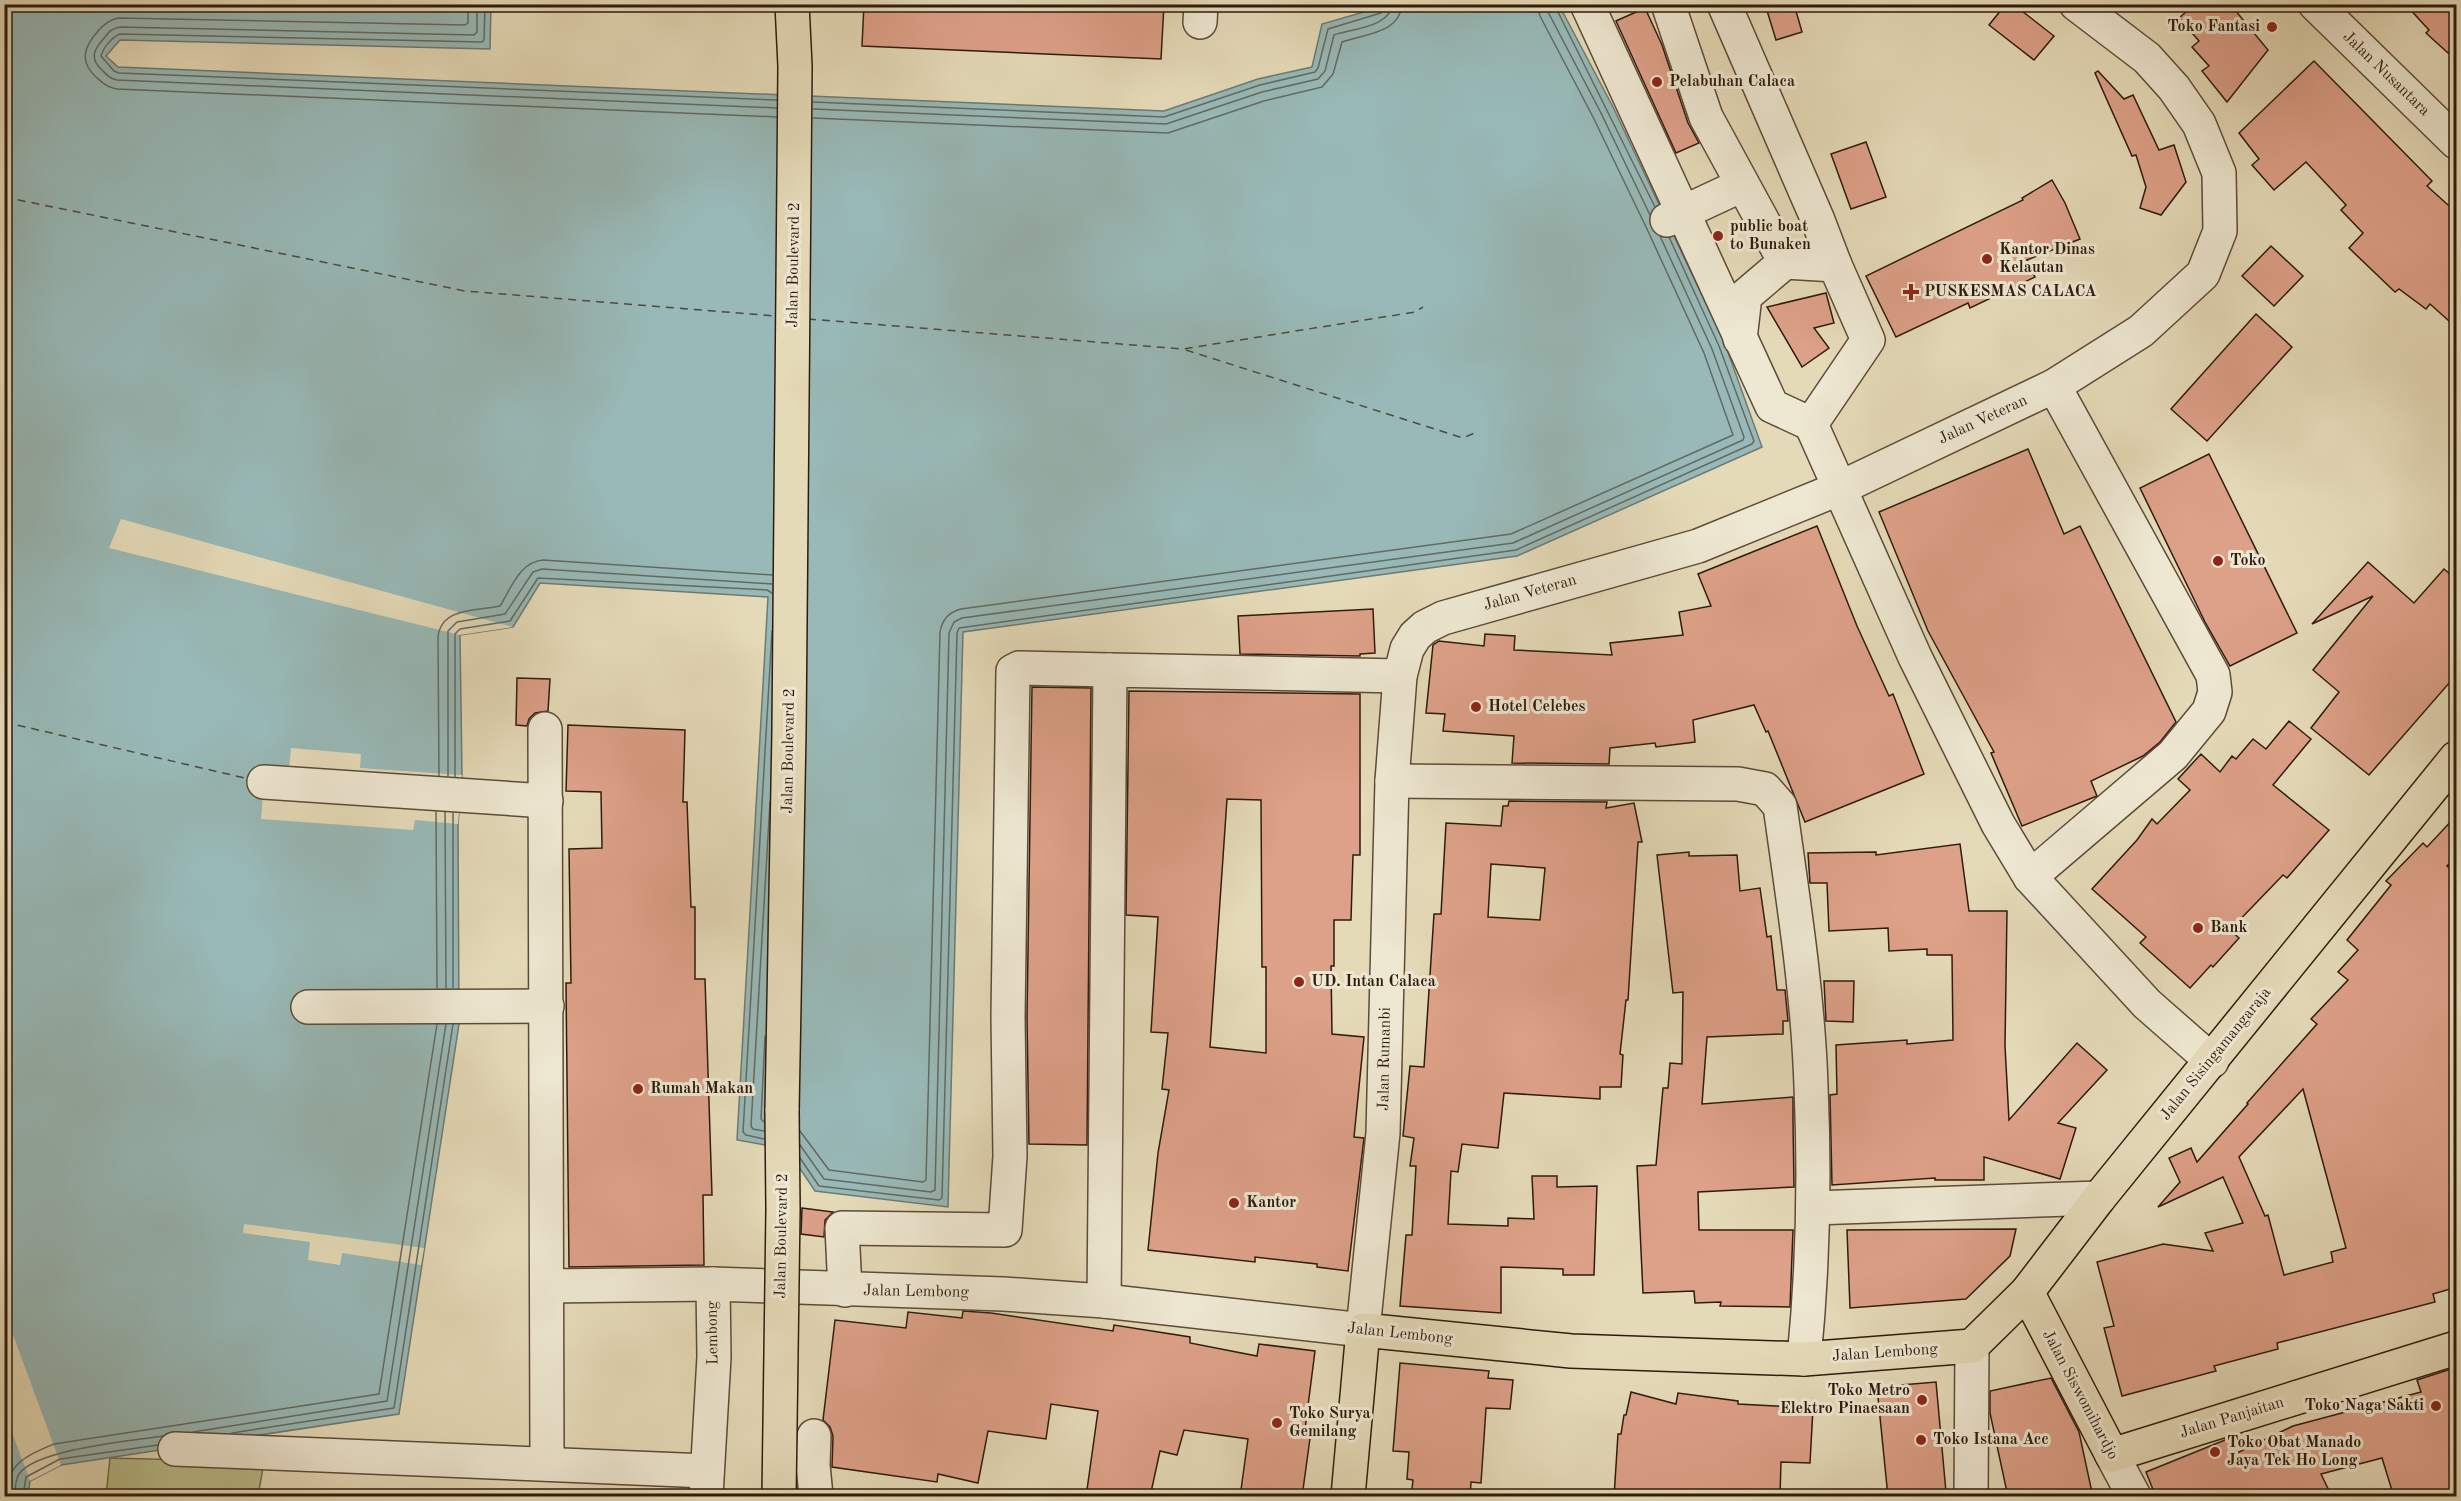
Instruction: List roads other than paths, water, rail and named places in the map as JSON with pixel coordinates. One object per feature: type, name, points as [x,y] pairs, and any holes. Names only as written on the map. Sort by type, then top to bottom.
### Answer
[{"type":"main road","name":"Jalan Boulevard 2","points":[[778,1497],[795,90],[792,4]]},
{"type":"main road","name":"Jalan Sisingamangaraja","points":[[1972,1346],[2026,1292],[2324,919],[2457,758]]},
{"type":"main road","name":"Jalan Siswomihardjo","points":[[2026,1292],[2112,1455]]},
{"type":"main road","name":"Jalan Lembong","points":[[1363,1330],[1571,1351],[1804,1359],[1972,1346]]},
{"type":"main road","name":"Jalan Rumanbi","points":[[1347,1497],[1363,1330]]},
{"type":"main road","name":"Jalan Panjaitan","points":[[2112,1455],[2457,1348]]},
{"type":"street","points":[[1587,4],[1675,216],[1732,342],[1772,406],[1810,424],[1915,657],[1998,824],[2030,877],[2147,1004],[2211,1062]]},
{"type":"street","points":[[1668,4],[1706,117],[1785,262]]},
{"type":"street","points":[[1724,4],[1868,340],[1810,424]]},
{"type":"street","name":"Jalan Veteran","points":[[1425,627],[1443,618],[1698,546],[1838,489],[2054,386],[2141,331],[2203,274],[2220,231],[2219,173],[2199,124],[2174,88],[2147,58],[2076,4]]},
{"type":"street","name":"Jalan Nusantara","points":[[2315,4],[2457,142]]},
{"type":"street","points":[[1675,216],[1742,185]]},
{"type":"street","points":[[1732,342],[1745,296],[1785,262],[1834,265]]},
{"type":"street","points":[[2030,877],[2173,755],[2209,711],[2215,692],[2213,675],[2054,386]]},
{"type":"street","name":"Jalan Rumanbi","points":[[1363,1330],[1383,1133],[1392,781],[1400,676],[1407,649],[1415,636],[1425,627]]},
{"type":"street","points":[[837,1290],[842,1228],[1005,1230],[1010,1156],[1008,1017],[1013,671],[1019,668],[1400,676]]},
{"type":"street","points":[[1104,1302],[1110,670]]},
{"type":"street","points":[[545,729],[547,1464]]},
{"type":"street","points":[[1392,781],[1738,784],[1766,789],[1780,806],[1806,1013],[1811,1085],[1813,1208],[1810,1293],[1804,1359]]},
{"type":"street","points":[[264,782],[546,801]]},
{"type":"street","points":[[308,1006],[547,1006]]},
{"type":"street","points":[[1813,1208],[2099,1198]]},
{"type":"street","points":[[547,1286],[713,1284]]},
{"type":"street","name":"Lembong","points":[[706,1484],[714,1357],[713,1284],[837,1290]]},
{"type":"street","name":"Jalan Lembong","points":[[837,1290],[1003,1294],[1104,1302],[1363,1330]]},
{"type":"street","points":[[1962,1494],[1972,1346]]},
{"type":"street","points":[[814,1436],[813,1465],[816,1497]]},
{"type":"street","points":[[175,1449],[547,1464],[706,1484]]},
{"type":"street","name":"Jalan Siswomihardjo","points":[[2112,1455],[2134,1497]]},
{"type":"water","points":[[5,5],[491,5],[490,49],[120,40],[106,56],[118,67],[1164,111],[1258,79],[1312,67],[1322,24],[1388,5],[1559,5],[1613,107],[1725,344],[1762,447],[1517,556],[963,632],[948,1207],[815,1191],[787,1149],[737,1140],[768,597],[540,583],[513,627],[460,635],[462,775],[458,824],[459,1024],[399,1414],[61,1465],[30,1481],[28,1496],[5,1496]]},
{"type":"place","name":"Toko Fantasi","points":[[2272,27]]},
{"type":"place","name":"Pelabuhan Calaca","points":[[1657,82]]},
{"type":"place","name":"public boat to Bunaken","points":[[1718,236]]},
{"type":"place","name":"Kantor Dinas Kelautan","points":[[1987,259]]},
{"type":"place","name":"PUSKESMAS CALACA","points":[[1911,292]]},
{"type":"place","name":"Toko","points":[[2218,561]]},
{"type":"place","name":"Hotel Celebes","points":[[1476,707]]},
{"type":"place","name":"Bank","points":[[2198,928]]},
{"type":"place","name":"UD. Intan Calaca","points":[[1299,982]]},
{"type":"place","name":"Rumah Makan","points":[[638,1089]]},
{"type":"place","name":"Kantor","points":[[1234,1203]]},
{"type":"place","name":"Toko Metro Elektro Pinaesaan","points":[[1922,1400]]},
{"type":"place","name":"Toko Naga Sakti","points":[[2436,1406]]},
{"type":"place","name":"Toko Surya Gemilang","points":[[1277,1423]]},
{"type":"place","name":"Toko Istana Acc","points":[[1921,1440]]},
{"type":"place","name":"Toko Obat Manado Jaya Tek Ho Long","points":[[2215,1452]]}]
